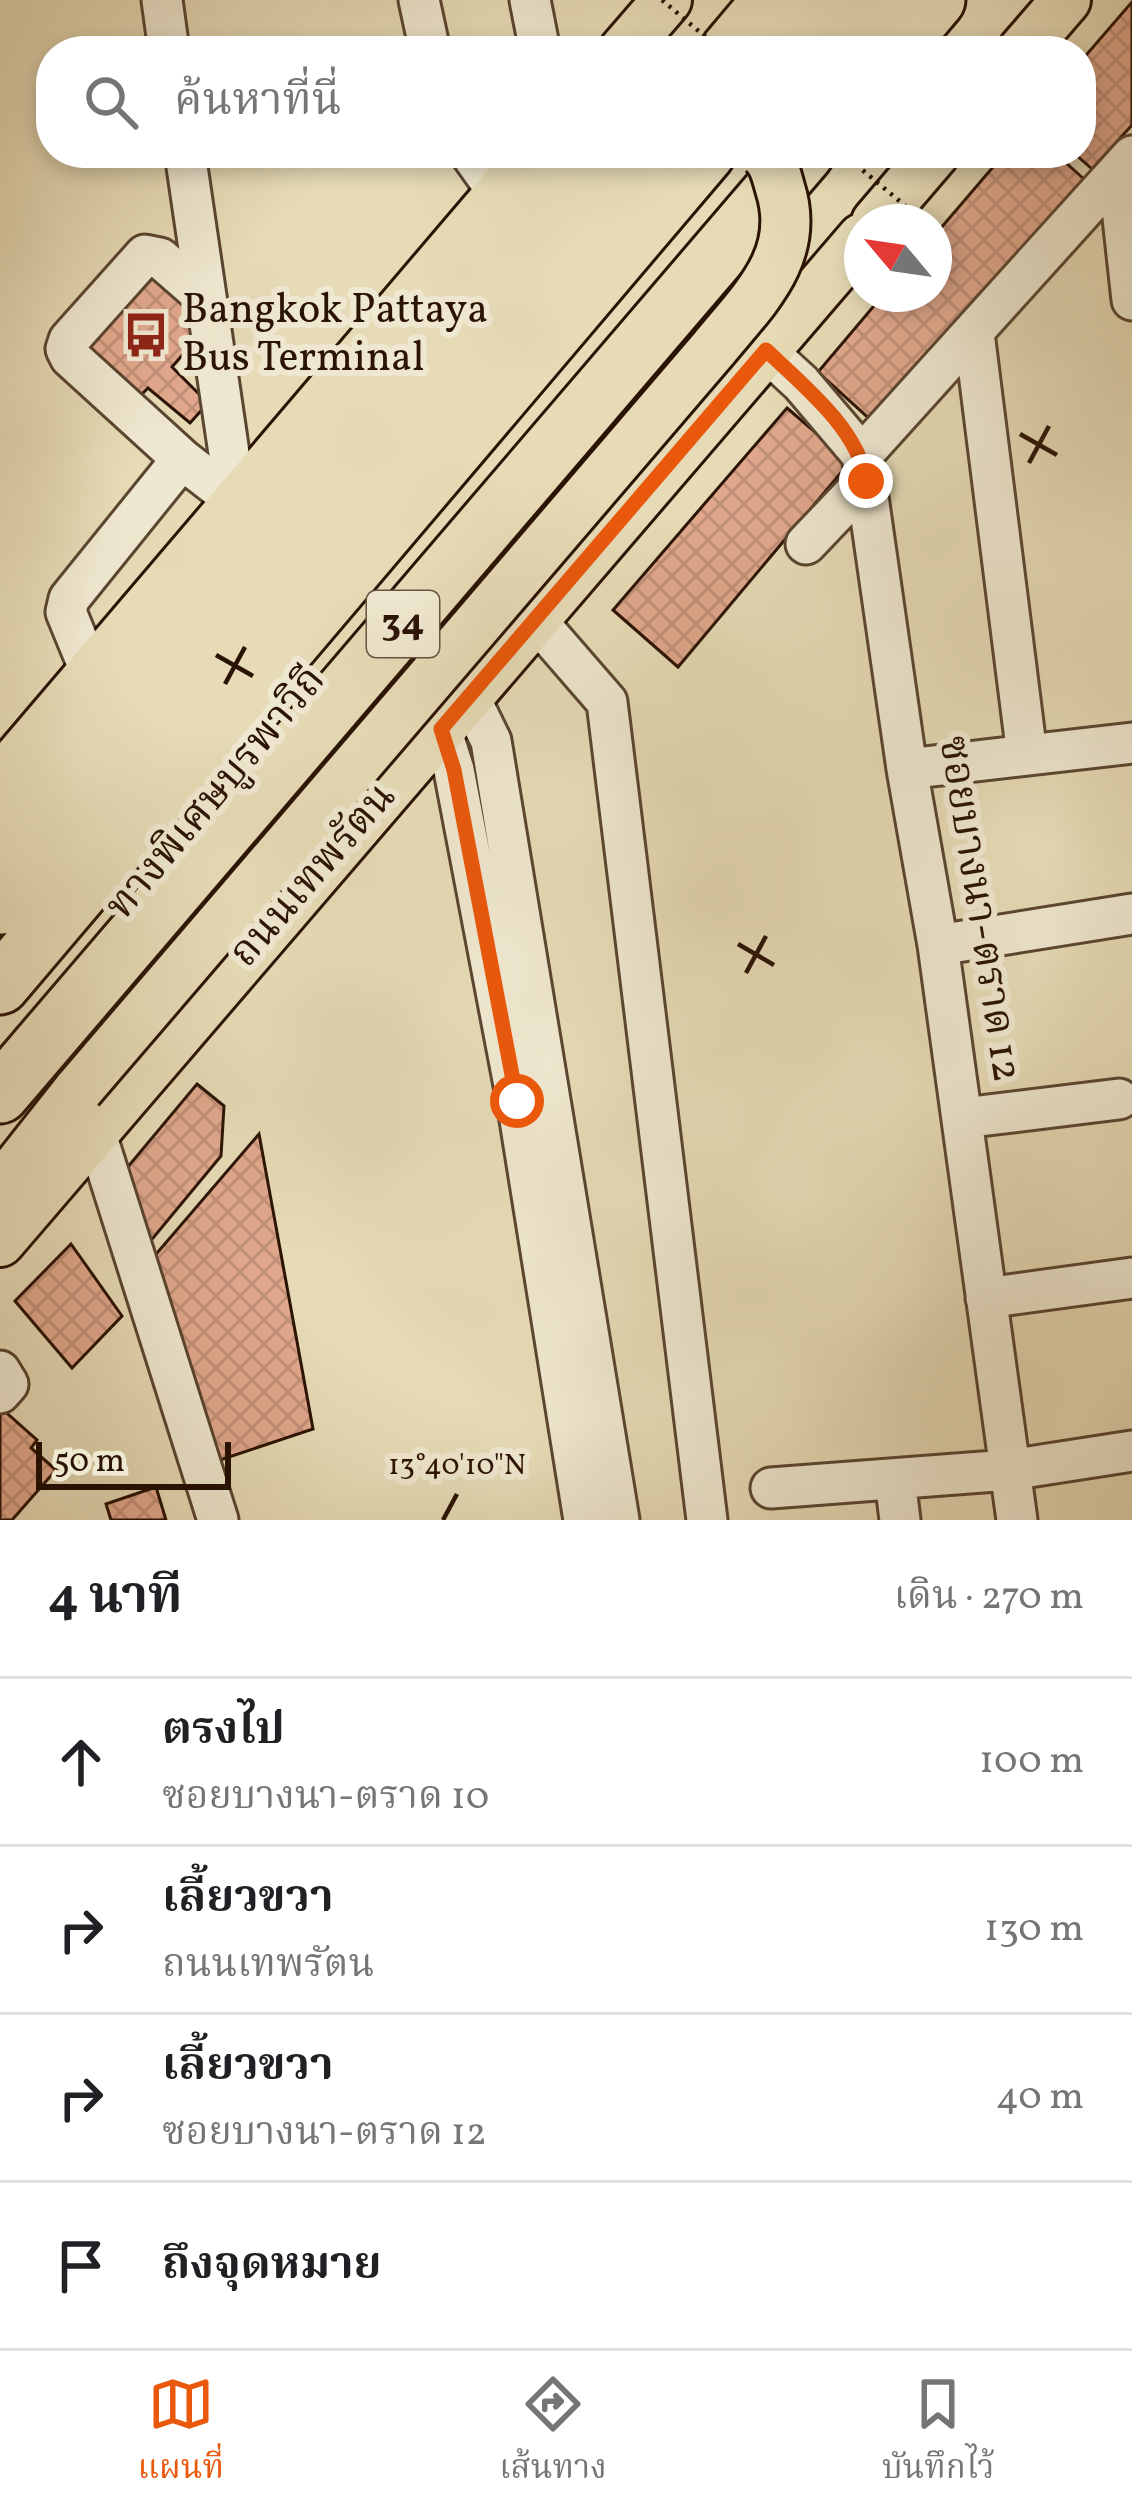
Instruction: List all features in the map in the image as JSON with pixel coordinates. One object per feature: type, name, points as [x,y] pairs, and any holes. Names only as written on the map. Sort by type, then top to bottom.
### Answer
[{"type":"highway","points":[[739,36],[772,0]]},
{"type":"highway","points":[[805,36],[836,0]]},
{"type":"highway","points":[[858,36],[888,0]]},
{"type":"highway","points":[[905,36],[935,0]]},
{"type":"highway","points":[[0,905],[629,168]]},
{"type":"highway","name":"ทางพิเศษบูรพาวิถี","points":[[0,985],[693,168]]},
{"type":"highway","name":"ทางพิเศษบูรพาวิถี","points":[[0,1050],[749,168]]},
{"type":"highway","name":"34","points":[[0,1094],[793,168]]},
{"type":"main road","points":[[635,36],[664,0]]},
{"type":"main road","points":[[1035,36],[1066,0]]},
{"type":"main road","points":[[5,761],[91,673],[521,168]]},
{"type":"main road","points":[[0,839],[567,168]]},
{"type":"main road","points":[[0,1190],[87,1110],[778,268],[788,210],[775,168]]},
{"type":"main road","points":[[904,204],[926,168]]},
{"type":"main road","name":"ถนนเทพรัตน","points":[[0,1242],[87,1110],[455,713],[844,259]]},
{"type":"street","points":[[162,0],[167,36]]},
{"type":"street","points":[[419,0],[427,36]]},
{"type":"street","points":[[530,0],[536,36]]},
{"type":"street","points":[[1125,164],[1132,300]]},
{"type":"street","points":[[806,544],[974,333],[1125,164]]},
{"type":"street","points":[[186,168],[236,501]]},
{"type":"street","points":[[481,168],[499,194]]},
{"type":"street","points":[[206,298],[160,258],[145,255],[67,344],[70,357],[182,459],[236,501]]},
{"type":"street","points":[[974,333],[1027,755]]},
{"type":"street","points":[[766,350],[801,383],[864,468]]},
{"type":"street","points":[[91,673],[66,612],[69,599],[182,459]]},
{"type":"street","name":"ซอยบางนา-ตราด 12","points":[[864,468],[907,769],[938,944],[1017,1520]]},
{"type":"street","points":[[535,619],[607,702],[707,1520]]},
{"type":"street","points":[[455,713],[454,770],[517,1101],[584,1520]]},
{"type":"street","points":[[455,713],[491,741],[619,1520]]},
{"type":"street","points":[[907,769],[1132,743]]},
{"type":"street","points":[[938,944],[1132,914]]},
{"type":"street","points":[[963,1118],[1119,1099]]},
{"type":"street","points":[[87,1110],[218,1520]]},
{"type":"street","points":[[986,1298],[1132,1277]]},
{"type":"street","points":[[0,1371],[8,1384],[0,1394]]},
{"type":"street","points":[[771,1488],[1009,1470],[1132,1451]]},
{"type":"street","points":[[895,1478],[900,1520]]},
{"type":"path","points":[[664,0],[707,36]]},
{"type":"path","points":[[854,168],[884,204]]},
{"type":"building","points":[[1132,2],[1132,125],[1096,165],[1096,44]]},
{"type":"building","points":[[992,168],[1072,168],[1085,180],[873,422],[818,372],[869,312],[952,312],[952,215]]},
{"type":"building","name":"Bangkok Pattaya Bus Terminal","points":[[148,261],[191,297],[201,367],[185,352],[172,367],[208,403],[190,423],[148,388],[138,398],[82,351]]},
{"type":"building","points":[[787,408],[850,462],[678,667],[613,610]]},
{"type":"building","points":[[197,1084],[224,1106],[221,1156],[139,1255],[116,1181]]},
{"type":"building","points":[[259,1134],[313,1429],[211,1463],[145,1267]]},
{"type":"building","points":[[71,1244],[122,1316],[72,1368],[15,1301]]},
{"type":"building","points":[[0,1407],[37,1440],[31,1448],[56,1470],[12,1520],[0,1520]]},
{"type":"building","points":[[156,1487],[166,1520],[111,1520],[106,1504]]},
{"type":"place","name":"Bangkok Pattaya Bus Terminal","points":[[146,335]]},
{"type":"route","points":[[517,1101],[454,770],[441,729],[766,350],[862,455],[866,481]]}]
